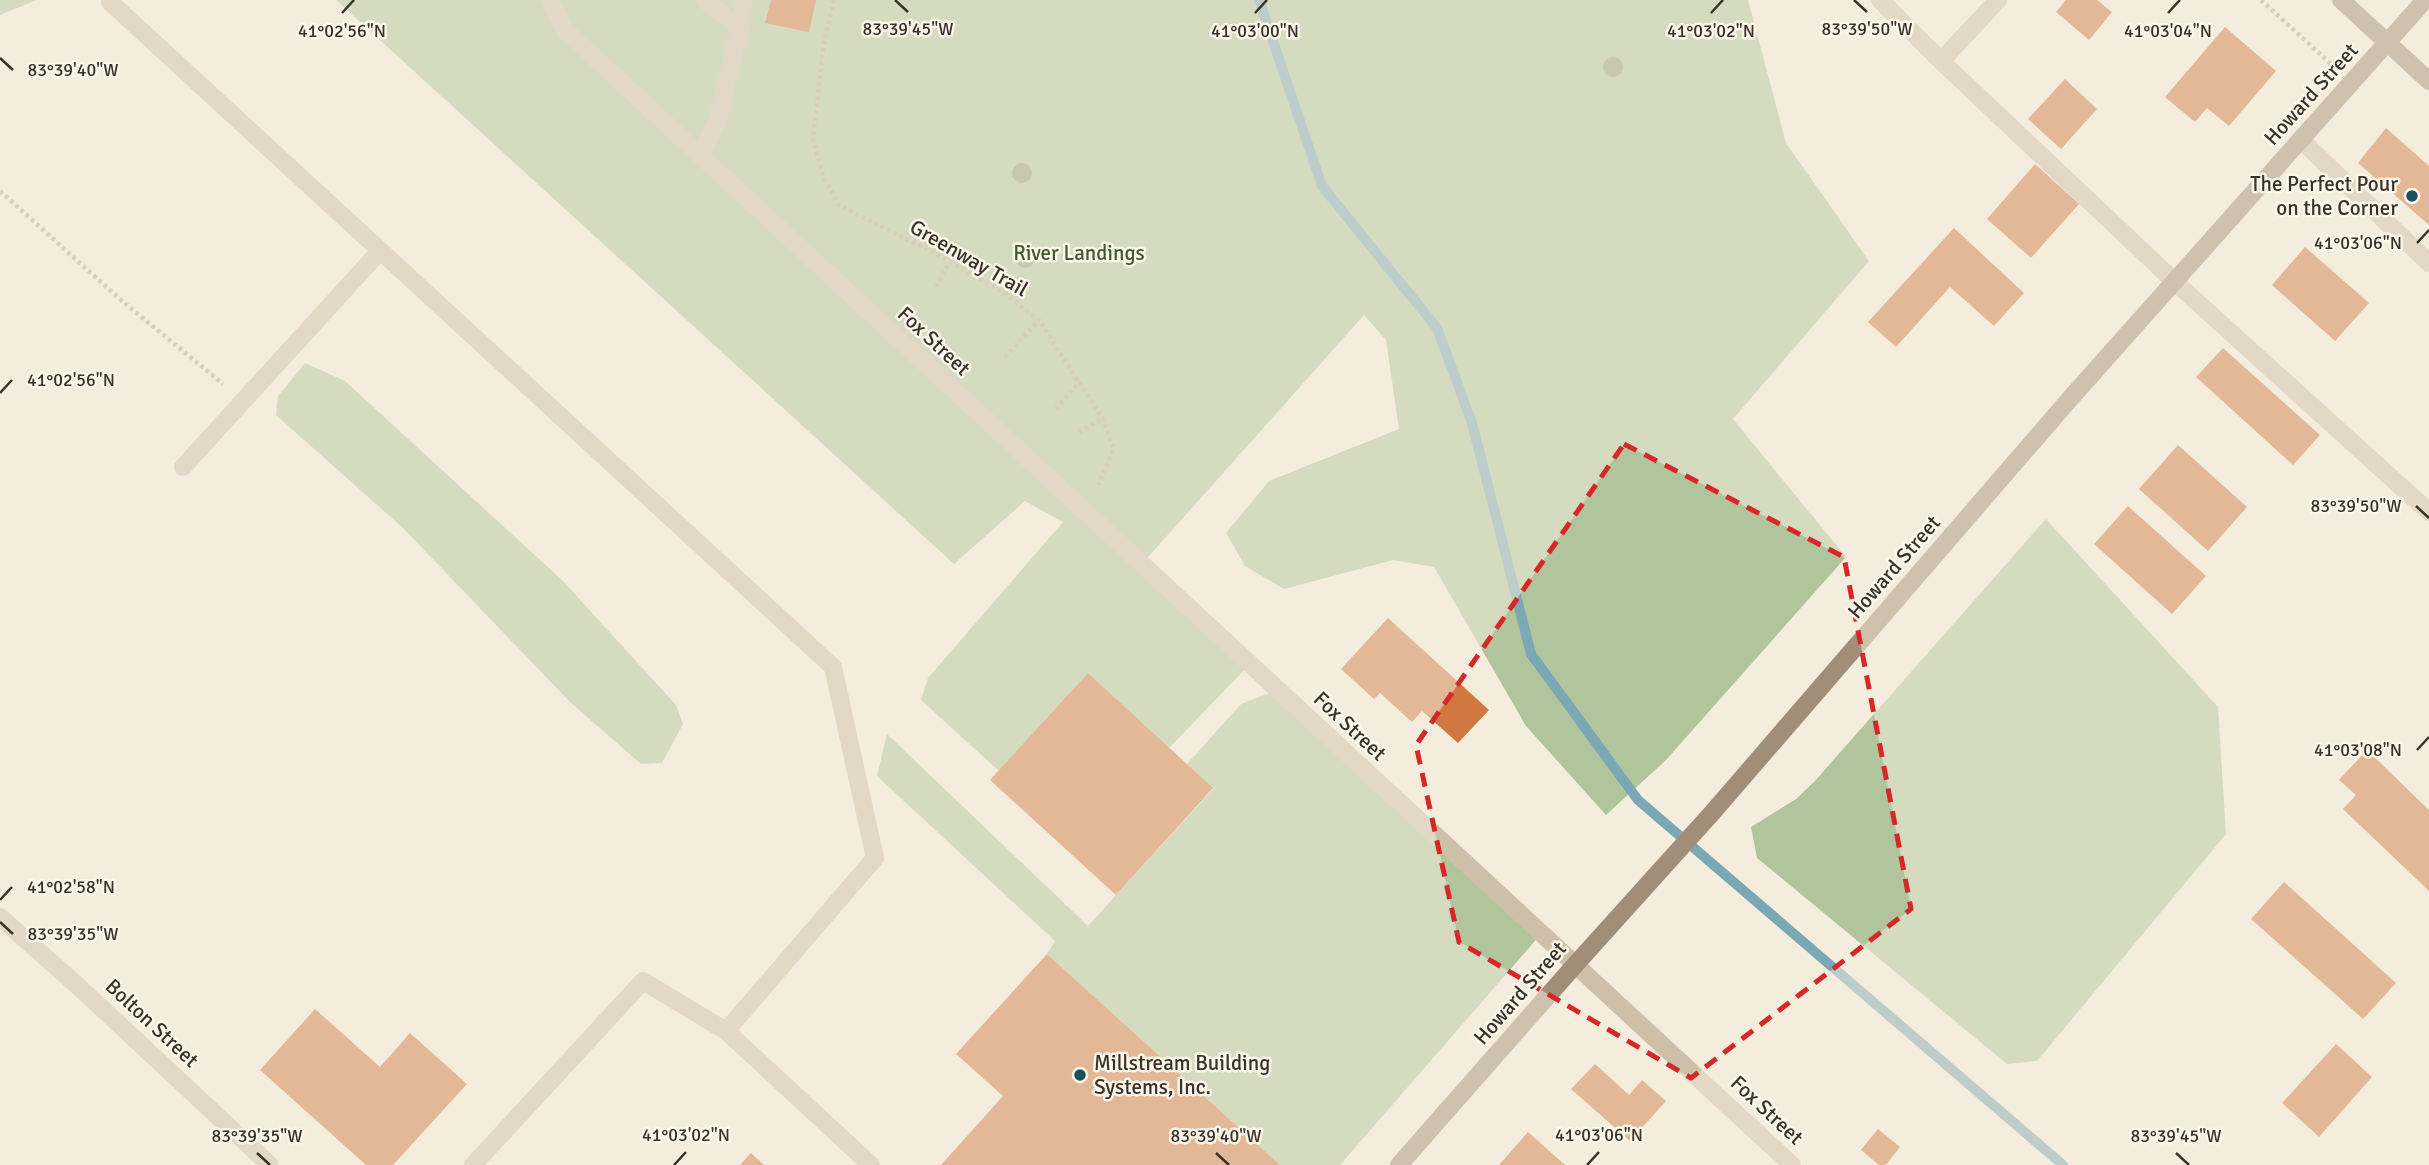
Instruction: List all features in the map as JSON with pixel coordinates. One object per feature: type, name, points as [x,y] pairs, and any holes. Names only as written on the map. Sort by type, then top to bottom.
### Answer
[{"type":"street","name":"Fox Street","points":[[549,0],[566,31],[699,156],[1792,1165]]},
{"type":"street","points":[[705,0],[740,29]]},
{"type":"street","points":[[699,156],[717,122],[740,29],[744,0]]},
{"type":"street","points":[[1881,0],[1941,61],[2175,282],[2429,512]]},
{"type":"street","points":[[1941,61],[1997,0]]},
{"type":"street","points":[[2341,0],[2429,81]]},
{"type":"street","name":"Howard Street","points":[[1399,1165],[1574,965],[1712,813],[2068,401],[2425,0]]},
{"type":"street","points":[[110,2],[833,667],[875,858],[726,1031]]},
{"type":"street","points":[[2301,140],[2429,263]]},
{"type":"street","points":[[183,467],[380,251]]},
{"type":"street","name":"Bolton Street","points":[[0,917],[270,1165]]},
{"type":"street","points":[[473,1165],[643,981],[726,1031],[872,1165]]},
{"type":"path","name":"Greenway Trail","points":[[834,0],[824,41],[813,139],[822,176],[839,205],[950,261],[1003,292],[1039,320],[1102,418],[1114,449],[1101,480],[1082,508]]},
{"type":"path","points":[[2261,0],[2351,83]]},
{"type":"path","points":[[0,191],[113,293],[242,401]]},
{"type":"path","points":[[936,287],[950,261]]},
{"type":"path","points":[[1005,356],[1039,320]]},
{"type":"path","points":[[1056,409],[1080,382]]},
{"type":"path","points":[[1079,432],[1102,418]]},
{"type":"highlighted area","points":[[1624,444],[1844,557],[1911,909],[1691,1078],[1459,942],[1416,745]]},
{"type":"green space","points":[[0,0],[37,0],[0,15]]},
{"type":"green space","name":"River Landings","points":[[336,0],[1748,0],[1786,143],[1869,261],[1733,419],[1846,557],[1666,760],[1606,815],[1526,726],[1434,567],[1393,560],[1284,589],[1245,566],[1226,533],[1269,481],[1399,429],[1386,340],[1364,315],[1142,564],[1250,664],[1169,748],[1088,673],[999,771],[921,700],[928,678],[1063,522],[1025,501],[954,564]]},
{"type":"green space","points":[[305,363],[345,381],[563,581],[676,705],[683,724],[662,763],[641,764],[571,703],[403,528],[276,415],[278,396]]},
{"type":"green space","points":[[2046,519],[2218,707],[2226,834],[2037,1061],[2007,1064],[1757,858],[1751,827],[1796,799],[1814,782]]},
{"type":"green space","points":[[1277,690],[1541,934],[1340,1165],[1280,1165],[1047,954],[1055,941],[877,776],[887,734],[1088,926],[1213,789],[1187,764],[1241,704]]},
{"type":"building","points":[[771,0],[816,0],[809,32],[765,23]]},
{"type":"building","points":[[2066,0],[2097,0],[2112,12],[2089,40],[2056,12]]},
{"type":"building","points":[[2225,27],[2276,71],[2229,126],[2207,108],[2195,122],[2165,97]]},
{"type":"building","points":[[2065,79],[2097,109],[2061,149],[2028,119]]},
{"type":"building","name":"The Perfect Pour on the Corner","points":[[2386,128],[2429,166],[2429,225],[2358,163]]},
{"type":"building","points":[[2035,164],[2079,204],[2031,258],[1987,219]]},
{"type":"building","points":[[1954,228],[2024,293],[1994,326],[1950,287],[1896,347],[1868,322]]},
{"type":"building","points":[[2305,247],[2369,303],[2335,341],[2272,285]]},
{"type":"building","points":[[2223,348],[2320,435],[2293,465],[2196,377]]},
{"type":"building","points":[[2178,445],[2247,507],[2208,551],[2139,489]]},
{"type":"building","points":[[2128,506],[2206,576],[2172,614],[2094,544]]},
{"type":"building","points":[[1388,618],[1489,710],[1458,743],[1422,711],[1412,722],[1380,693],[1374,699],[1341,669]]},
{"type":"building","points":[[1088,673],[1213,788],[1116,895],[990,780]]},
{"type":"building","points":[[2367,750],[2429,810],[2429,891],[2343,809],[2356,795],[2339,780]]},
{"type":"building","points":[[2284,882],[2396,983],[2363,1019],[2251,919]]},
{"type":"building","name":"Millstream Building Systems, Inc.","points":[[1047,954],[1280,1165],[941,1165],[1003,1096],[956,1054]]},
{"type":"building","points":[[315,1009],[380,1067],[410,1033],[467,1084],[393,1165],[366,1165],[260,1070]]},
{"type":"building","points":[[2336,1044],[2372,1077],[2319,1137],[2282,1103]]},
{"type":"building","points":[[1595,1064],[1629,1095],[1642,1080],[1666,1101],[1630,1141],[1571,1089]]},
{"type":"building","points":[[1878,1129],[1900,1147],[1886,1165],[1879,1165],[1861,1150]]},
{"type":"building","points":[[1528,1132],[1565,1165],[1499,1165]]},
{"type":"building","points":[[751,1153],[764,1165],[740,1165]]},
{"type":"waterway","points":[[1259,0],[1322,186],[1437,328],[1472,423],[1531,654],[1638,800],[2063,1165]]},
{"type":"place","name":"The Perfect Pour on the Corner","points":[[2412,196]]},
{"type":"place","name":"Millstream Building Systems, Inc.","points":[[1080,1075]]}]
